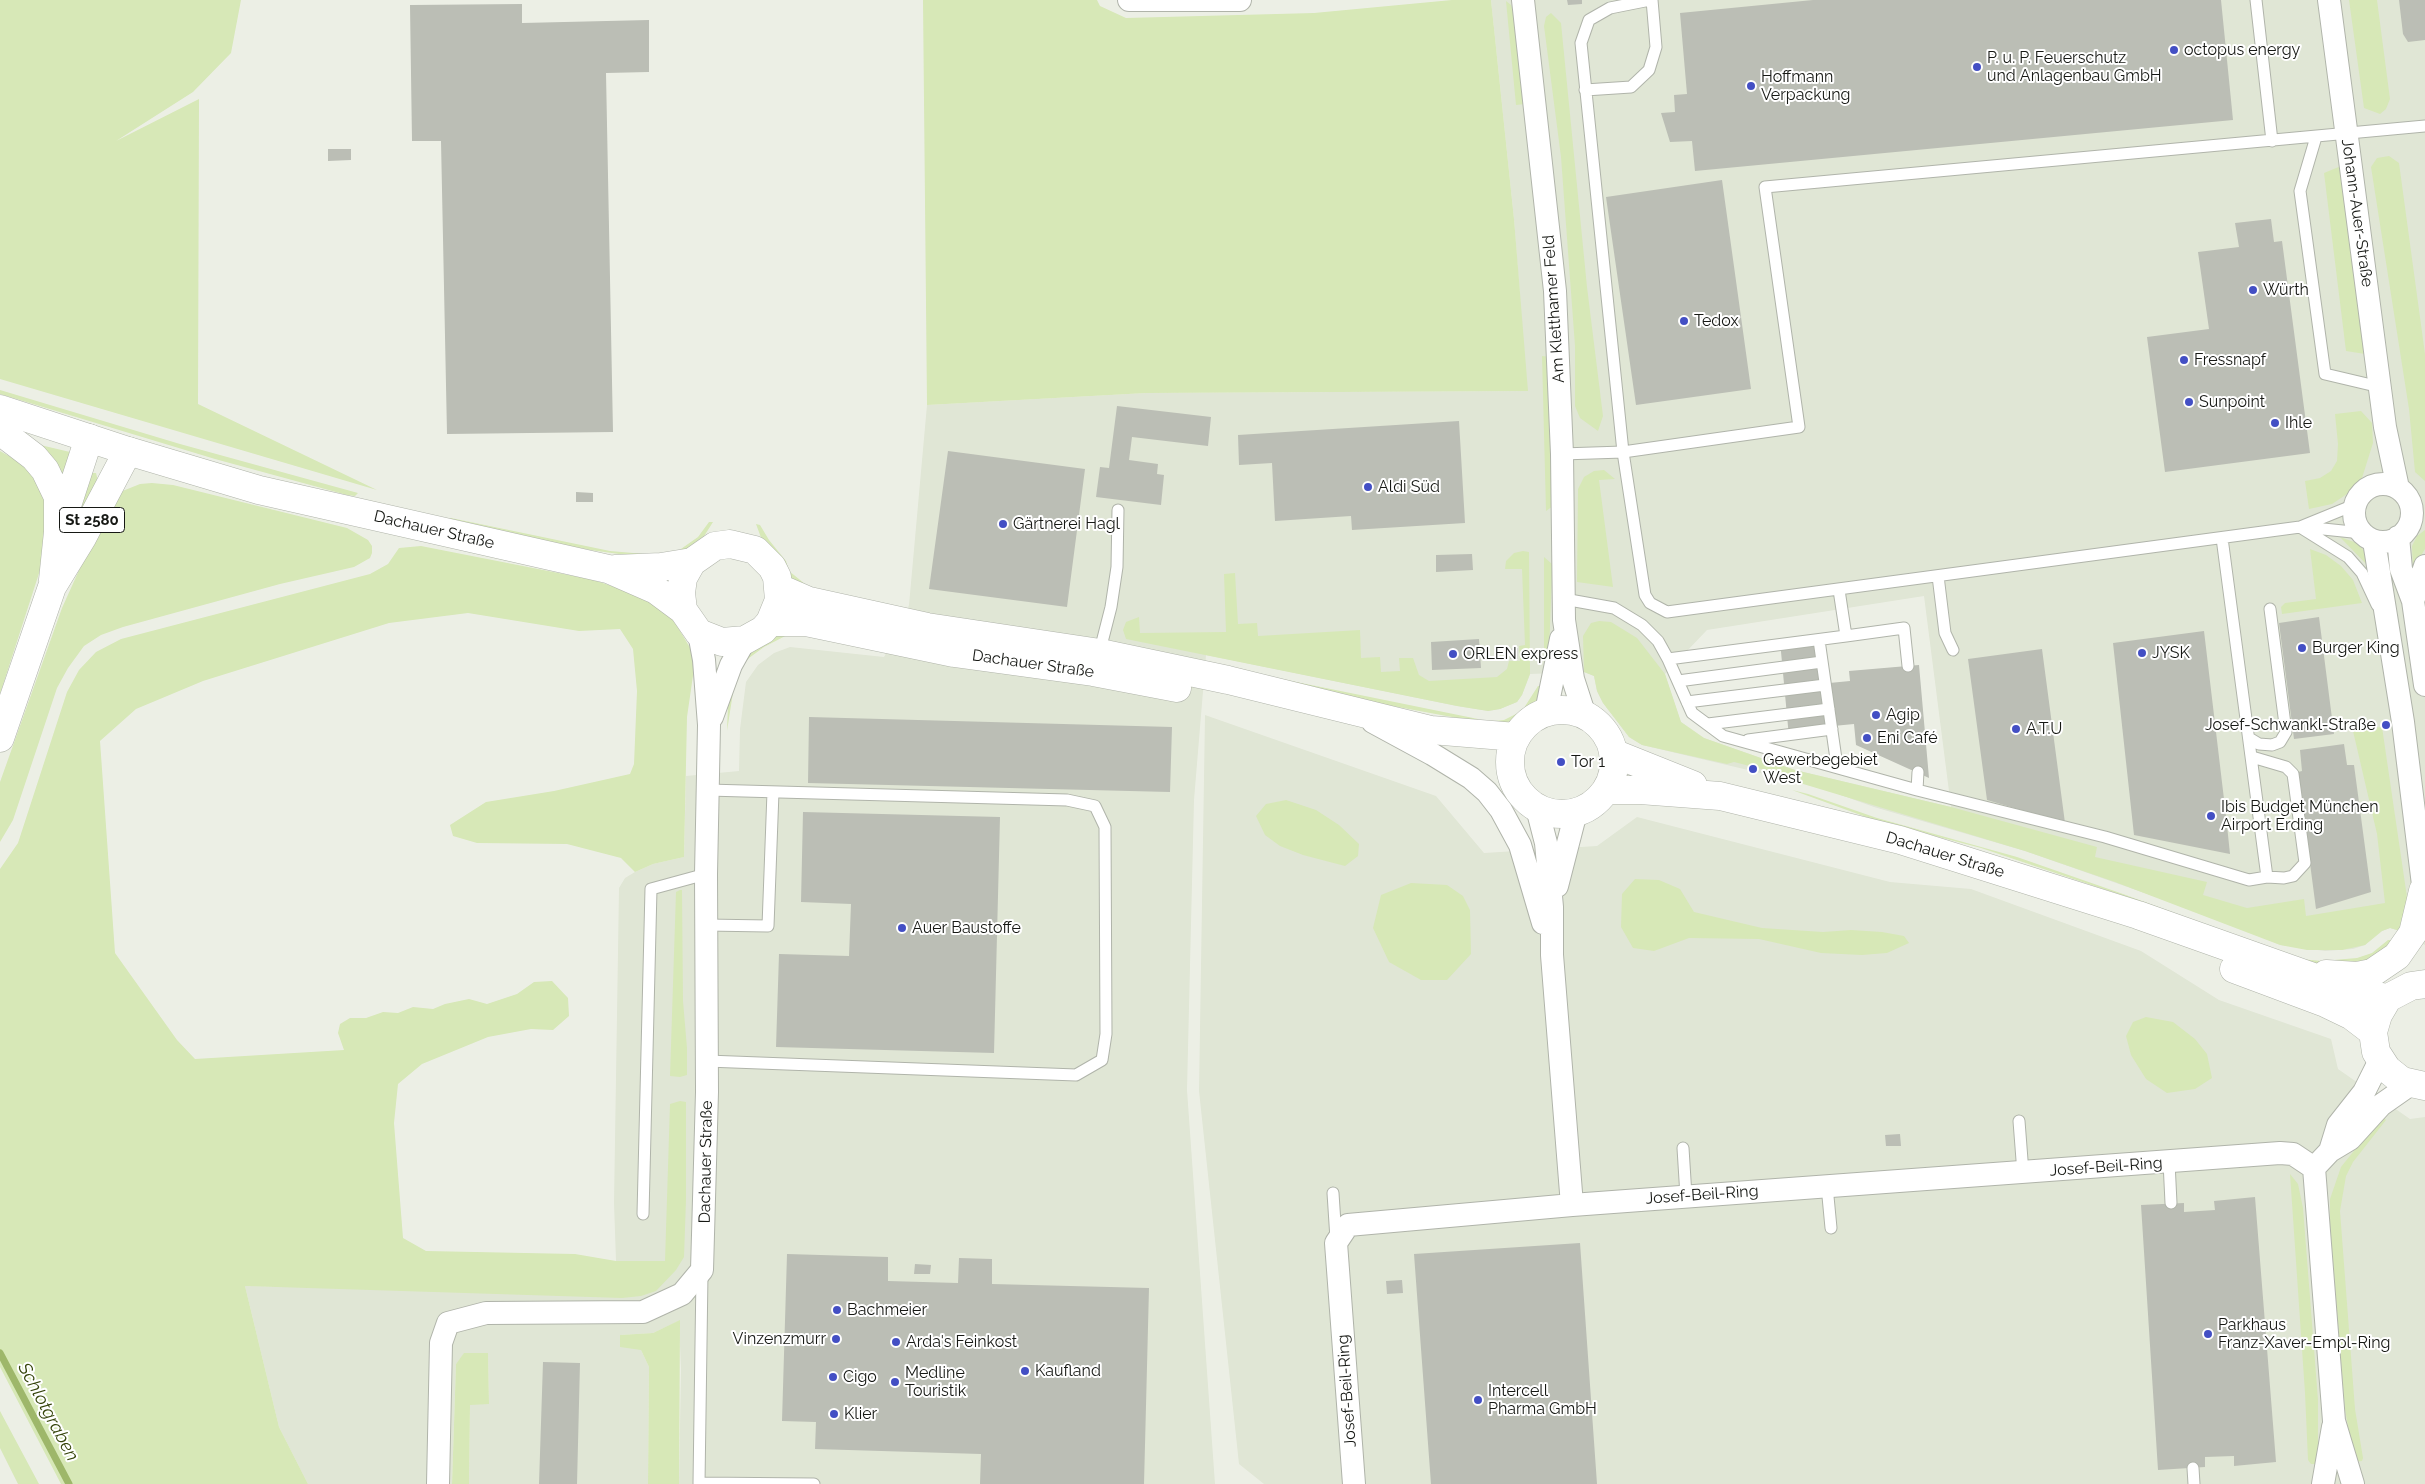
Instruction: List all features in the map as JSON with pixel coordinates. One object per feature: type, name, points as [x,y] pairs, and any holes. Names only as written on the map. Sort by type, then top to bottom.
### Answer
[{"type":"main road","name":"Dachauer Straße","points":[[0,409],[128,451],[259,490],[608,569],[656,590],[682,610],[699,633],[722,642],[745,640],[763,630],[776,612],[779,588],[772,567],[755,550],[743,546],[716,546],[692,562],[661,567],[608,569]]},
{"type":"main road","name":"St 2580","points":[[0,431],[22,447],[45,470],[58,497],[58,532],[52,586],[0,738]]},
{"type":"main road","name":"St 2580","points":[[58,532],[89,438]]},
{"type":"main road","name":"St 2580","points":[[52,586],[82,538],[128,451]]},
{"type":"main road","points":[[682,610],[681,593],[683,578],[692,562]]},
{"type":"main road","name":"Dachauer Straße","points":[[779,588],[809,602],[1096,662],[1216,696],[1298,699],[1431,730],[1516,737]]},
{"type":"main road","name":"Dachauer Straße","points":[[770,622],[806,622],[954,652],[1096,662]]},
{"type":"main road","points":[[1558,709],[1584,713],[1603,730],[1613,753],[1613,772],[1606,790],[1593,803],[1576,812],[1553,813],[1537,808],[1519,791],[1510,767],[1511,752],[1516,737],[1528,722],[1546,712],[1558,709]]},
{"type":"main road","name":"Dachauer Straße","points":[[1431,730],[1510,767]]},
{"type":"main road","name":"Dachauer Straße","points":[[1613,753],[1720,796],[1900,840],[2138,915],[2167,927],[2358,993],[2388,998]]},
{"type":"main road","name":"Dachauer Straße","points":[[1606,790],[1640,790],[1720,796]]},
{"type":"main road","points":[[2167,927],[2290,967],[2339,976],[2357,976],[2372,973],[2397,956],[2413,933],[2424,896]]},
{"type":"main road","name":"Dachauer Straße","points":[[2167,927],[2222,964],[2325,1003],[2352,1016],[2373,1032]]},
{"type":"main road","points":[[2418,1085],[2394,1076],[2380,1060],[2373,1032],[2378,1014],[2388,998],[2423,980]]},
{"type":"street","points":[[1129,0],[1226,0]]},
{"type":"street","name":"Am Kletthamer Feld","points":[[1523,0],[1555,291],[1562,454],[1564,610],[1574,679],[1584,713]]},
{"type":"street","name":"Johann-Auer-Straße","points":[[2328,0],[2385,427],[2410,495]]},
{"type":"street","name":"Johann-Auer-Straße","points":[[2373,485],[2385,427]]},
{"type":"street","points":[[2424,896],[2390,635],[2368,537],[2354,520],[2354,505],[2361,493],[2373,485],[2382,483],[2410,495],[2411,526],[2402,569],[2413,601],[2425,685]]},
{"type":"street","points":[[2368,537],[2391,541],[2411,526]]},
{"type":"street","points":[[2413,601],[2425,566]]},
{"type":"street","name":"Am Kletthamer Feld","points":[[1546,712],[1554,678],[1564,610]]},
{"type":"street","name":"Dachauer Straße","points":[[699,633],[704,660],[709,725],[706,874],[707,1061],[702,1270]]},
{"type":"street","name":"Dachauer Straße","points":[[709,725],[731,665],[745,640]]},
{"type":"street","points":[[1354,712],[1472,778],[1502,810],[1520,845],[1552,954]]},
{"type":"street","points":[[1537,808],[1546,843],[1552,907],[1552,954],[1572,1205]]},
{"type":"street","points":[[1552,907],[1566,845],[1576,812]]},
{"type":"street","points":[[2330,1150],[2338,1125],[2364,1092],[2380,1060]]},
{"type":"street","points":[[2353,1484],[2334,1421],[2314,1168],[2330,1150],[2350,1139],[2381,1106],[2418,1085]]},
{"type":"street","name":"Josef-Beil-Ring","points":[[1354,1484],[1336,1243],[1348,1225],[1686,1196],[2280,1153],[2293,1154],[2314,1168]]},
{"type":"street","points":[[438,1484],[440,1343],[448,1323],[486,1313],[643,1312],[682,1294],[702,1270]]},
{"type":"street","points":[[2323,1484],[2334,1421]]},
{"type":"lane","points":[[1585,90],[1631,87],[1649,70],[1656,46],[1651,0],[1610,8],[1589,20],[1581,43],[1585,90],[1623,452],[1643,587],[1650,603],[1657,608],[1667,612],[1680,612],[2300,527],[2354,505]]},
{"type":"lane","points":[[2256,0],[2272,141]]},
{"type":"lane","points":[[1562,454],[1623,452],[1799,427],[1766,187],[2425,126]]},
{"type":"lane","points":[[2316,137],[2300,191],[2325,374],[2380,387]]},
{"type":"lane","points":[[1096,662],[1111,607],[1117,567],[1118,510]]},
{"type":"lane","points":[[2300,527],[2368,537]]},
{"type":"lane","points":[[2300,527],[2348,557],[2362,573],[2390,635]]},
{"type":"lane","points":[[2222,538],[2267,877]]},
{"type":"lane","points":[[1938,576],[1945,633],[1953,650]]},
{"type":"lane","points":[[1839,590],[1846,636]]},
{"type":"lane","points":[[1564,610],[1614,608],[1642,625],[1658,641],[1692,713],[1723,736],[1837,766],[1972,805],[2105,837],[2249,880],[2293,876],[2305,863],[2293,774],[2286,767],[2252,757]]},
{"type":"lane","points":[[1642,625],[1657,608]]},
{"type":"lane","points":[[2249,738],[2259,744],[2272,745],[2280,742],[2286,732],[2270,609]]},
{"type":"lane","points":[[1668,659],[1904,628],[1908,666]]},
{"type":"lane","points":[[1819,640],[1837,766]]},
{"type":"lane","points":[[1678,681],[1822,662]]},
{"type":"lane","points":[[1687,702],[1825,685]]},
{"type":"lane","points":[[1708,724],[1829,708]]},
{"type":"lane","points":[[1742,740],[1832,729]]},
{"type":"lane","points":[[1917,790],[1918,772]]},
{"type":"lane","points":[[707,1061],[1076,1075],[1102,1060],[1106,1034],[1105,827],[1095,806],[1067,800],[708,790]]},
{"type":"lane","points":[[706,925],[768,926],[773,792]]},
{"type":"lane","points":[[643,1214],[651,889],[706,874]]},
{"type":"lane","points":[[2019,1121],[2023,1172]]},
{"type":"lane","points":[[1683,1148],[1686,1196]]},
{"type":"lane","points":[[2169,1162],[2171,1203]]},
{"type":"lane","points":[[1827,1186],[1831,1228]]},
{"type":"lane","points":[[1333,1192],[1336,1243]]},
{"type":"lane","name":"Dachauer Straße","points":[[702,1270],[699,1483],[814,1484]]},
{"type":"lane","points":[[2193,1468],[2194,1484]]},
{"type":"shaded area","points":[[1491,0],[2425,0],[2425,945],[2400,931],[2390,928],[2382,931],[2365,945],[2353,949],[2325,951],[2281,945],[2210,916],[2025,851],[1874,807],[1816,786],[1642,745],[1629,737],[1603,703],[1597,691],[1594,676],[1584,672],[1530,674],[1522,695],[1517,702],[1500,709],[1488,711],[1206,655],[1194,800],[1187,1090],[1215,1484],[679,1484],[681,1370],[679,1321],[653,1333],[620,1335],[641,1350],[649,1367],[648,1484],[469,1484],[470,1404],[489,1404],[488,1353],[465,1353],[456,1364],[452,1484],[308,1484],[279,1427],[245,1286],[358,1288],[628,1267],[616,1261],[614,1203],[619,888],[625,878],[635,872],[653,864],[684,857],[686,776],[739,771],[740,729],[746,682],[758,665],[774,653],[790,647],[884,657],[900,629],[909,605],[927,405],[1146,393],[1527,391],[1514,219]],"holes":[[[1924,596],[1951,807],[1795,770],[1704,738],[1681,722],[1665,674],[1707,630]]]},
{"type":"shaded area","points":[[1205,715],[1436,796],[1484,853],[1597,846],[1637,817],[1890,882],[1971,889],[2141,951],[2219,1000],[2331,1039],[2338,1069],[2410,1119],[2425,1117],[2425,1484],[1264,1484],[1239,1464],[1199,1091]]},
{"type":"green space","points":[[0,0],[241,0],[231,53],[193,92],[116,141],[199,99],[198,404],[377,490],[0,379]]},
{"type":"green space","points":[[923,0],[1097,0],[1100,6],[1126,18],[1314,13],[1452,0],[1491,0],[1514,219],[1528,391],[1146,393],[927,405]]},
{"type":"green space","points":[[2349,0],[2377,0],[2390,99],[2386,109],[2380,114],[2364,108]]},
{"type":"green space","points":[[1506,1],[1511,5],[1515,16],[1525,104],[1516,105]]},
{"type":"green space","points":[[1551,13],[1561,23],[1587,287],[1603,416],[1598,431],[1580,418],[1575,406],[1575,346],[1561,157],[1544,26],[1546,17]]},
{"type":"green space","points":[[2389,156],[2399,163],[2425,354],[2425,481],[2415,472],[2409,409],[2371,167],[2377,158]]},
{"type":"green space","points":[[2341,166],[2365,354],[2346,351],[2324,173]]},
{"type":"green space","points":[[1542,356],[1550,357],[1553,506],[1546,511]]},
{"type":"green space","points":[[0,390],[180,444],[358,493],[355,496],[347,495],[215,459],[0,394]]},
{"type":"green space","points":[[2361,411],[2372,423],[2373,443],[2362,478],[2350,492],[2332,504],[2309,509],[2305,481],[2320,478],[2331,471],[2337,461],[2338,444],[2335,414]]},
{"type":"green space","points":[[36,444],[70,452],[62,480]]},
{"type":"green space","points":[[0,451],[30,468],[47,493],[43,561],[0,694]]},
{"type":"green space","points":[[1604,470],[1615,479],[1599,480],[1613,587],[1577,582],[1578,489],[1584,477],[1594,471]]},
{"type":"green space","points":[[96,473],[97,488],[70,529],[89,475]]},
{"type":"green space","points":[[140,484],[173,485],[347,528],[368,540],[372,546],[372,553],[370,558],[354,567],[280,584],[123,627],[101,635],[84,646],[68,668],[57,688],[13,820],[0,842],[0,782],[62,608],[94,537],[120,492]]},
{"type":"green space","points":[[451,518],[610,551],[645,554],[669,554],[678,551],[698,537],[709,522],[713,522],[701,541],[686,552],[648,558],[590,550],[473,527],[449,520]]},
{"type":"green space","points":[[756,524],[760,525],[786,561],[789,571],[805,584],[792,581],[763,543]]},
{"type":"green space","points":[[2425,530],[2425,549],[2413,568],[2412,546],[2417,536]]},
{"type":"green space","points":[[2340,537],[2357,543],[2365,552],[2370,568]]},
{"type":"green space","points":[[421,546],[594,580],[658,602],[671,616],[692,651],[695,662],[687,717],[684,857],[653,864],[635,872],[621,858],[567,844],[477,843],[453,836],[450,825],[486,802],[554,791],[630,774],[634,764],[637,691],[633,649],[620,629],[579,631],[468,613],[389,623],[203,681],[136,709],[100,741],[115,953],[177,1040],[195,1059],[344,1050],[338,1033],[340,1024],[350,1018],[366,1018],[383,1012],[398,1013],[413,1007],[433,1009],[445,1004],[469,999],[487,1004],[517,994],[534,982],[552,981],[568,998],[569,1016],[553,1030],[531,1029],[488,1037],[422,1064],[398,1084],[394,1123],[403,1238],[426,1251],[575,1254],[616,1261],[665,1261],[670,1104],[680,1101],[686,1102],[684,1257],[676,1270],[656,1291],[641,1296],[622,1298],[245,1286],[279,1427],[308,1484],[61,1484],[0,1367],[0,869],[18,843],[67,692],[79,670],[96,652],[121,639],[370,574],[388,564],[399,548]]},
{"type":"green space","points":[[2310,549],[2326,555],[2341,566],[2353,580],[2362,603],[2282,614],[2281,607],[2285,603],[2316,599]]},
{"type":"green space","points":[[1529,552],[1530,674],[1522,695],[1517,702],[1500,709],[1488,711],[1457,706],[1126,639],[1123,630],[1126,622],[1139,617],[1140,633],[1226,632],[1224,574],[1235,573],[1238,624],[1257,623],[1258,636],[1360,630],[1361,658],[1380,657],[1381,672],[1400,671],[1399,658],[1413,658],[1419,675],[1429,681],[1497,677],[1507,669],[1509,661],[1520,661],[1519,646],[1525,645],[1522,569],[1505,569],[1506,561],[1514,553]]},
{"type":"green space","points":[[1544,557],[1552,564],[1552,575],[1549,652],[1544,671]]},
{"type":"green space","points":[[1599,621],[1611,622],[1637,638],[1665,674],[1681,722],[1704,738],[1795,770],[1951,807],[2097,847],[2095,857],[2207,882],[2203,895],[2247,908],[2304,899],[2306,916],[2385,903],[2377,834],[2353,731],[2354,729],[2382,727],[2408,904],[2400,931],[2390,928],[2382,931],[2365,945],[2342,950],[2307,950],[2280,945],[2115,882],[2025,851],[1790,780],[1789,776],[1734,762],[1727,764],[1642,745],[1629,737],[1603,703],[1597,691],[1594,676],[1584,672],[1583,636],[1591,623]]},
{"type":"green space","points":[[793,632],[764,647],[742,666],[734,686],[727,731],[728,704],[742,658],[776,633]]},
{"type":"green space","points":[[1257,674],[1478,719],[1479,722],[1295,688]]},
{"type":"green space","points":[[1538,686],[1544,686],[1534,706],[1526,714],[1514,721],[1493,724],[1494,721],[1504,720],[1522,711]]},
{"type":"green space","points":[[1792,790],[1877,818],[2017,857],[2300,959],[2322,961],[2357,958],[2372,953],[2388,940],[2395,940],[2390,947],[2362,965],[2312,965],[2127,897],[1981,848],[1877,821]]},
{"type":"green space","points":[[1286,800],[1316,810],[1339,825],[1359,844],[1358,856],[1345,866],[1303,855],[1280,846],[1265,835],[1256,816],[1266,804]]},
{"type":"green space","points":[[1635,879],[1659,880],[1680,889],[1694,912],[1762,928],[1823,932],[1851,930],[1882,932],[1904,936],[1909,943],[1887,953],[1862,955],[1821,953],[1759,939],[1689,938],[1654,951],[1633,948],[1621,927],[1622,894]]},
{"type":"green space","points":[[1411,883],[1447,885],[1463,896],[1470,910],[1471,954],[1447,980],[1421,980],[1389,962],[1373,928],[1381,895]]},
{"type":"green space","points":[[682,890],[683,1001],[687,1075],[680,1077],[670,1076],[676,892]]},
{"type":"green space","points":[[2146,1017],[2173,1022],[2195,1039],[2207,1054],[2212,1078],[2195,1089],[2167,1093],[2146,1079],[2131,1055],[2126,1036],[2133,1022]]},
{"type":"green space","points":[[2382,1116],[2386,1120],[2353,1162],[2346,1176],[2340,1211],[2355,1409],[2363,1458],[2362,1461],[2354,1462],[2345,1409],[2330,1224],[2330,1199],[2341,1167]]},
{"type":"green space","points":[[2290,1174],[2298,1184],[2303,1208],[2318,1400],[2318,1464],[2311,1464],[2308,1460]]},
{"type":"green space","points":[[680,1320],[679,1484],[648,1484],[649,1367],[641,1350],[620,1347],[620,1335],[653,1333]]},
{"type":"green space","points":[[464,1353],[488,1353],[489,1404],[470,1405],[469,1484],[452,1484],[456,1364]]},
{"type":"green space","points":[[0,1411],[39,1484],[18,1484],[0,1448]]},
{"type":"building","points":[[1567,0],[1582,0],[1582,4],[1568,5]]},
{"type":"building","points":[[1813,0],[2221,0],[2233,120],[1695,171],[1692,141],[1670,142],[1661,113],[1675,112],[1674,95],[1687,94],[1680,13]]},
{"type":"building","points":[[2399,0],[2425,0],[2425,40],[2408,42],[2403,34]]},
{"type":"building","points":[[522,4],[522,23],[649,20],[649,72],[606,73],[613,432],[447,434],[441,141],[412,141],[410,5]]},
{"type":"building","points":[[328,149],[351,149],[351,160],[328,161]]},
{"type":"building","points":[[1722,180],[1751,389],[1636,405],[1606,197]]},
{"type":"building","points":[[2271,219],[2274,242],[2282,241],[2310,453],[2165,472],[2147,337],[2209,329],[2198,252],[2239,247],[2235,223]]},
{"type":"building","points":[[1117,406],[1211,417],[1208,446],[1132,437],[1129,460],[1158,464],[1157,474],[1164,475],[1161,505],[1096,497],[1100,467],[1109,468]]},
{"type":"building","name":"Aldi Süd","points":[[1459,421],[1465,523],[1352,530],[1351,516],[1275,521],[1272,463],[1239,465],[1238,435]]},
{"type":"building","points":[[948,451],[1085,469],[1067,607],[929,589]]},
{"type":"building","points":[[576,492],[593,493],[593,502],[576,502]]},
{"type":"building","points":[[1472,554],[1473,570],[1436,572],[1436,555]]},
{"type":"building","points":[[2319,617],[2334,734],[2294,739],[2279,623]]},
{"type":"building","points":[[2204,631],[2230,854],[2134,835],[2113,643]]},
{"type":"building","points":[[1814,638],[1819,684],[1850,681],[1849,671],[1919,665],[1929,778],[1856,745],[1854,724],[1823,727],[1789,737],[1780,641]]},
{"type":"building","points":[[1479,639],[1481,668],[1432,670],[1431,642]]},
{"type":"building","points":[[1518,648],[1518,659],[1510,659],[1509,649]]},
{"type":"building","points":[[2042,649],[2065,823],[1987,800],[1968,659]]},
{"type":"building","points":[[809,717],[1172,727],[1170,792],[808,783]]},
{"type":"building","points":[[2344,744],[2347,765],[2354,765],[2371,892],[2316,909],[2298,772],[2302,771],[2300,750]]},
{"type":"building","points":[[803,812],[1000,817],[994,1053],[776,1047],[779,954],[849,956],[851,904],[801,902]]},
{"type":"building","points":[[1900,1134],[1901,1146],[1886,1146],[1885,1135]]},
{"type":"building","name":"Parkhaus Franz-Xaver-Empl-Ring","points":[[2255,1197],[2276,1462],[2234,1466],[2234,1456],[2205,1457],[2205,1467],[2158,1470],[2141,1205],[2184,1203],[2184,1212],[2215,1210],[2214,1201]]},
{"type":"building","points":[[1580,1243],[1597,1484],[1431,1484],[1414,1254]]},
{"type":"building","points":[[787,1254],[888,1257],[888,1281],[958,1283],[959,1258],[992,1259],[992,1284],[1149,1288],[1144,1484],[980,1484],[981,1454],[815,1449],[816,1422],[782,1421]]},
{"type":"building","points":[[915,1264],[931,1265],[930,1274],[914,1274]]},
{"type":"building","points":[[1402,1280],[1403,1293],[1387,1294],[1386,1281]]},
{"type":"building","points":[[543,1362],[580,1363],[577,1484],[539,1484]]},
{"type":"waterway","name":"Schlotgraben","points":[[0,1353],[69,1484]]},
{"type":"place","name":"octopus energy","points":[[2174,50]]},
{"type":"place","name":"P. u. P. Feuerschutz und Anlagenbau GmbH","points":[[1977,67]]},
{"type":"place","name":"Hoffmann Verpackung","points":[[1751,86]]},
{"type":"place","name":"Würth","points":[[2253,290]]},
{"type":"place","name":"Tedox","points":[[1684,321]]},
{"type":"place","name":"Fressnapf","points":[[2184,360]]},
{"type":"place","name":"Sunpoint","points":[[2189,402]]},
{"type":"place","name":"Ihle","points":[[2275,423]]},
{"type":"place","name":"Aldi Süd","points":[[1368,487]]},
{"type":"place","name":"Gärtnerei Hagl","points":[[1003,524]]},
{"type":"place","name":"Burger King","points":[[2302,648]]},
{"type":"place","name":"JYSK","points":[[2142,653]]},
{"type":"place","name":"ORLEN express","points":[[1453,654]]},
{"type":"place","name":"Agip","points":[[1876,715]]},
{"type":"place","name":"Josef-Schwankl-Straße","points":[[2386,725]]},
{"type":"place","name":"A.T.U","points":[[2016,729]]},
{"type":"place","name":"Eni Café","points":[[1867,738]]},
{"type":"place","name":"Tor 1","points":[[1561,762]]},
{"type":"place","name":"Gewerbegebiet West","points":[[1753,769]]},
{"type":"place","name":"Ibis Budget München Airport Erding","points":[[2211,816]]},
{"type":"place","name":"Auer Baustoffe","points":[[902,928]]},
{"type":"place","name":"Bachmeier","points":[[837,1310]]},
{"type":"place","name":"Parkhaus Franz-Xaver-Empl-Ring","points":[[2208,1334]]},
{"type":"place","name":"Vinzenzmurr","points":[[836,1339]]},
{"type":"place","name":"Arda's Feinkost","points":[[896,1342]]},
{"type":"place","name":"Kaufland","points":[[1025,1371]]},
{"type":"place","name":"Cigo","points":[[833,1377]]},
{"type":"place","name":"Medline Touristik","points":[[895,1382]]},
{"type":"place","name":"Intercell Pharma GmbH","points":[[1478,1400]]},
{"type":"place","name":"Klier","points":[[834,1414]]}]
